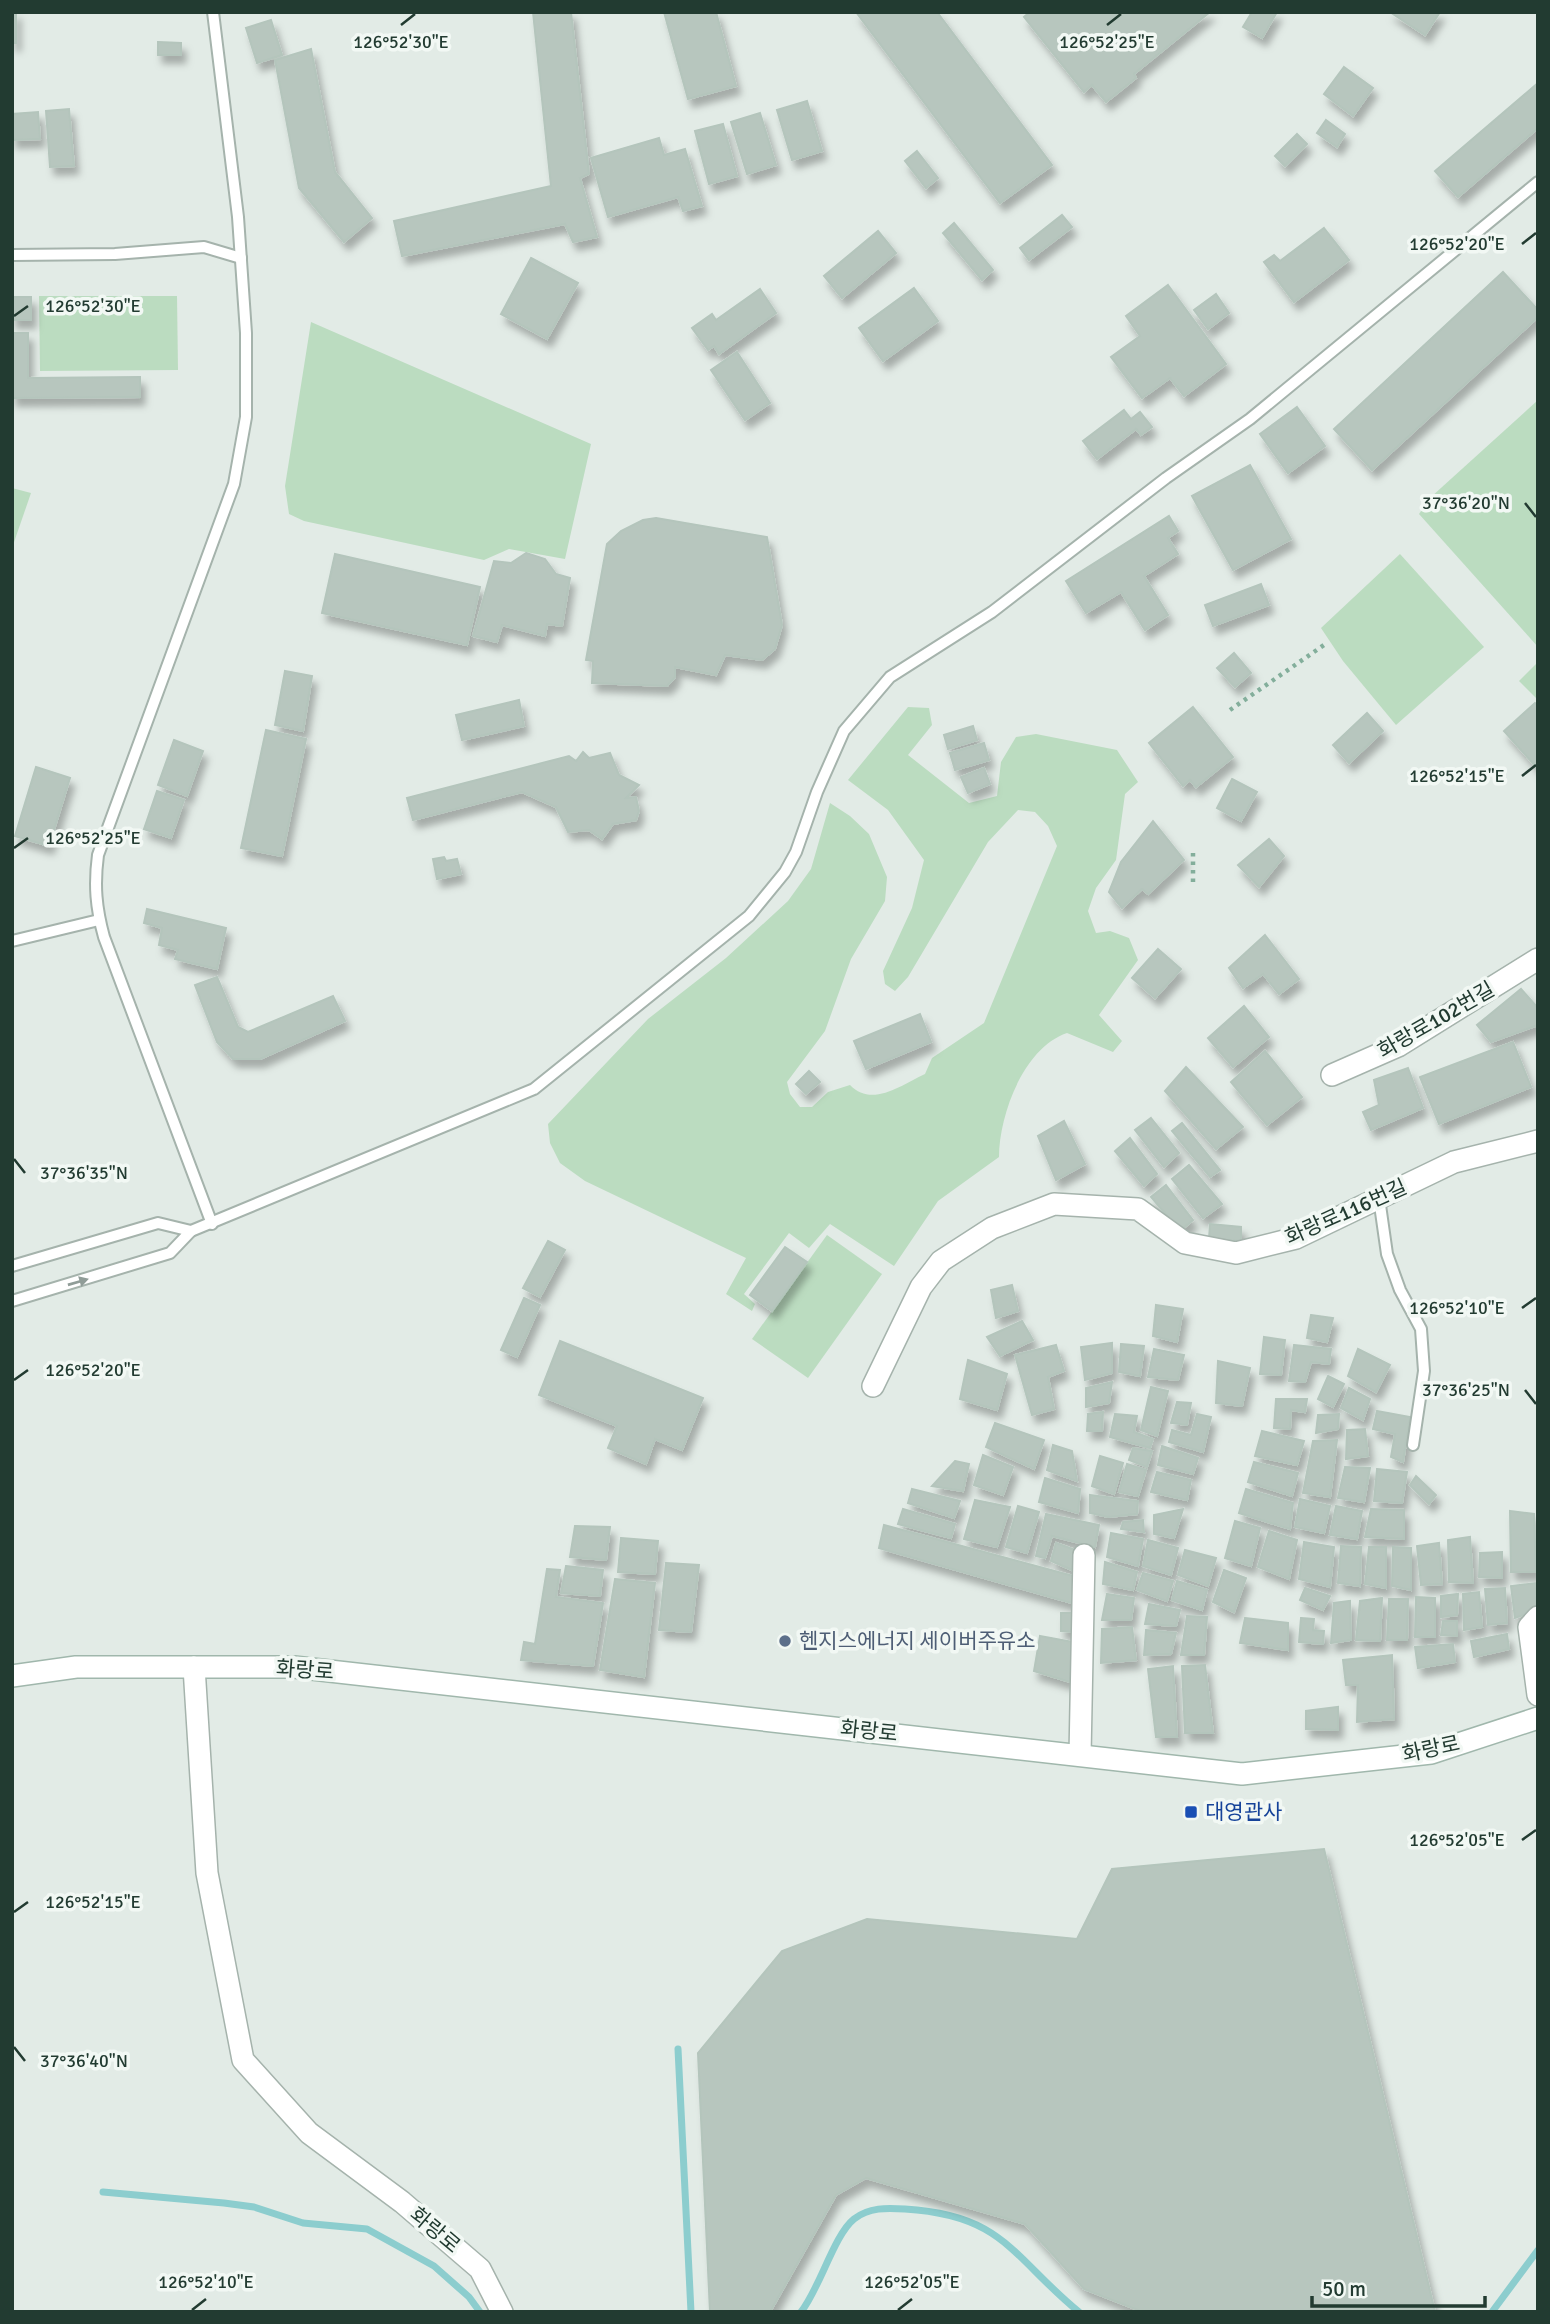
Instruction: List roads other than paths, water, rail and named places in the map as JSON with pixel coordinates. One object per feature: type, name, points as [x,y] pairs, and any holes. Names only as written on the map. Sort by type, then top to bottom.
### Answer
[{"type":"street","name":"화랑로102번길","points":[[1332,1075],[1398,1046],[1538,959]]},
{"type":"street","name":"화랑로116번길","points":[[873,1386],[921,1287],[941,1261],[992,1228],[1054,1204],[1138,1209],[1185,1243],[1236,1253],[1296,1237],[1454,1162],[1538,1141]]},
{"type":"street","points":[[1080,1755],[1084,1555]]},
{"type":"street","points":[[1538,1618],[1529,1627],[1538,1695]]},
{"type":"street","name":"화랑로","points":[[12,1676],[76,1667],[294,1667],[1242,1773],[1431,1753],[1538,1718]]},
{"type":"street","name":"화랑로","points":[[194,1667],[207,1873],[243,2060],[309,2133],[402,2202],[480,2269],[502,2312]]},
{"type":"lane","points":[[212,1224],[99,920],[94,882],[98,855],[236,472],[246,417],[246,333],[241,258],[214,12]]},
{"type":"lane","points":[[12,1301],[170,1253],[191,1231],[534,1089],[729,934],[757,906],[785,872],[796,852],[823,776],[844,731],[890,677],[992,612],[1166,478],[1250,419],[1538,182]]},
{"type":"lane","points":[[12,255],[116,254],[204,247],[241,258]]},
{"type":"lane","points":[[12,940],[99,920]]},
{"type":"lane","points":[[1379,1198],[1387,1254],[1400,1290],[1421,1329],[1424,1371],[1413,1445]]},
{"type":"lane","points":[[12,1266],[158,1223],[191,1231]]},
{"type":"waterway","points":[[678,2049],[691,2312]]},
{"type":"waterway","points":[[103,2192],[254,2207],[303,2223],[367,2229],[434,2266],[469,2297],[480,2312]]},
{"type":"waterway","points":[[801,2312],[847,2227],[866,2212],[892,2208],[938,2213],[965,2220],[986,2230],[1004,2242],[1079,2312]]},
{"type":"waterway","points":[[1492,2312],[1538,2250]]},
{"type":"place","name":"헨지스에너지 세이버주유소","points":[[785,1641]]},
{"type":"place","name":"대영관사","points":[[1191,1812]]}]
